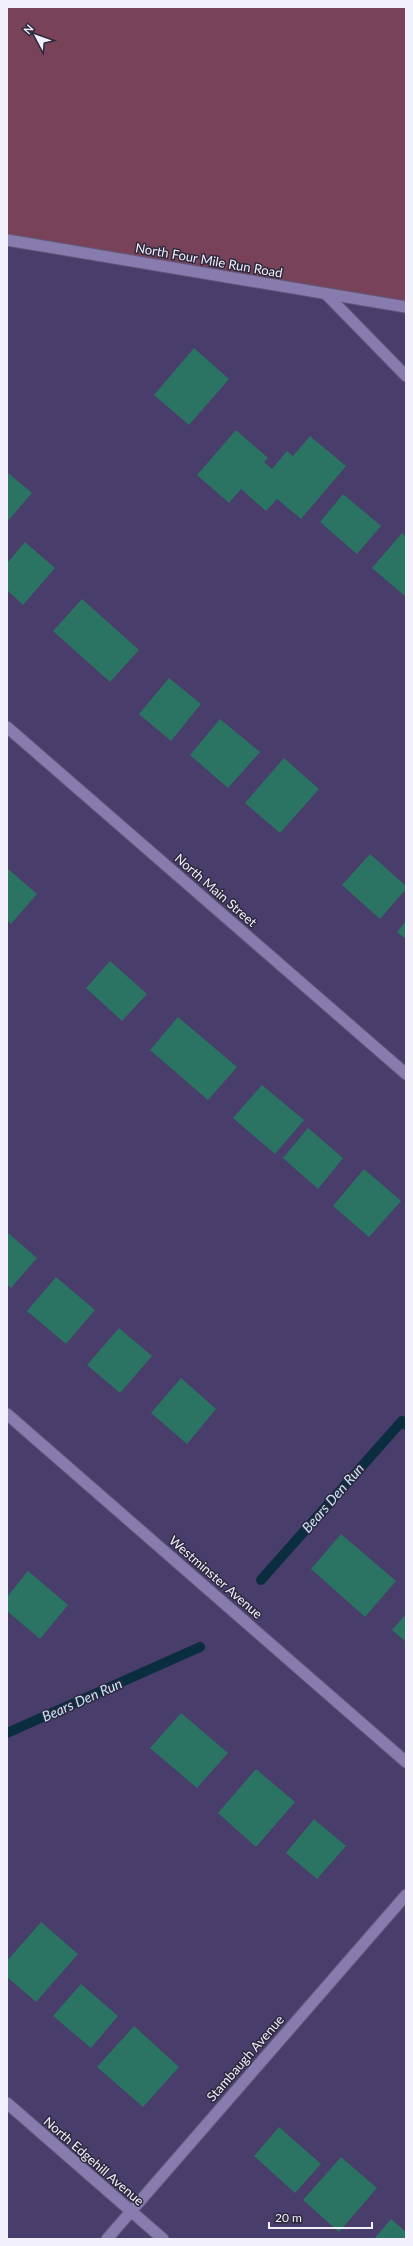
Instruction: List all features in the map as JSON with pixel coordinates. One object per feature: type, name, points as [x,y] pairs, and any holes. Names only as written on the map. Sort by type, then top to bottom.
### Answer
[{"type":"street","name":"North Four Mile Run Road","points":[[7,240],[406,307]]},
{"type":"street","points":[[326,294],[406,376]]},
{"type":"street","name":"North Main Street","points":[[7,727],[406,1074]]},
{"type":"street","name":"Westminster Avenue","points":[[7,1414],[406,1762]]},
{"type":"street","name":"Stambaugh Avenue","points":[[107,2239],[406,1896]]},
{"type":"street","name":"North Edgehill Avenue","points":[[7,2103],[163,2239]]},
{"type":"shaded area","points":[[7,7],[406,7],[406,307],[7,240]]},
{"type":"building","points":[[194,348],[229,379],[189,425],[154,395]]},
{"type":"building","points":[[236,430],[268,458],[264,462],[272,469],[287,451],[293,456],[310,436],[346,466],[301,519],[277,499],[266,511],[241,489],[229,503],[197,475]]},
{"type":"building","points":[[7,472],[32,493],[7,522]]},
{"type":"building","points":[[343,494],[381,526],[357,554],[320,522]]},
{"type":"building","points":[[402,533],[406,537],[406,597],[372,568]]},
{"type":"building","points":[[25,542],[55,568],[23,605],[7,590],[7,563]]},
{"type":"building","points":[[82,599],[139,650],[110,682],[53,631]]},
{"type":"building","points":[[169,678],[201,704],[171,741],[139,714]]},
{"type":"building","points":[[220,719],[260,752],[228,788],[190,755]]},
{"type":"building","points":[[284,758],[319,789],[280,833],[245,803]]},
{"type":"building","points":[[370,854],[406,886],[406,889],[380,919],[342,885]]},
{"type":"building","points":[[7,868],[37,894],[11,924],[7,920]]},
{"type":"building","points":[[406,921],[406,939],[397,932]]},
{"type":"building","points":[[110,961],[147,994],[122,1021],[86,988]]},
{"type":"building","points":[[178,1017],[237,1067],[208,1100],[150,1050]]},
{"type":"building","points":[[262,1085],[304,1120],[275,1154],[233,1118]]},
{"type":"building","points":[[308,1128],[343,1158],[318,1189],[283,1158]]},
{"type":"building","points":[[364,1169],[401,1201],[369,1237],[333,1206]]},
{"type":"building","points":[[7,1232],[37,1258],[11,1288],[7,1284]]},
{"type":"building","points":[[56,1277],[95,1310],[66,1344],[27,1311]]},
{"type":"building","points":[[119,1328],[152,1356],[120,1393],[87,1365]]},
{"type":"building","points":[[181,1378],[216,1409],[187,1444],[151,1413]]},
{"type":"building","points":[[341,1534],[396,1581],[365,1617],[311,1569]]},
{"type":"building","points":[[28,1571],[68,1605],[40,1639],[7,1611],[7,1597]]},
{"type":"building","points":[[406,1614],[406,1642],[392,1630]]},
{"type":"building","points":[[181,1713],[228,1753],[197,1788],[150,1748]]},
{"type":"building","points":[[256,1769],[295,1802],[256,1847],[218,1813]]},
{"type":"building","points":[[314,1819],[346,1846],[317,1879],[286,1853]]},
{"type":"building","points":[[41,1922],[78,1954],[36,2002],[7,1977],[7,1961]]},
{"type":"building","points":[[81,1984],[118,2016],[91,2048],[53,2016]]},
{"type":"building","points":[[134,2026],[179,2067],[143,2107],[97,2067]]},
{"type":"building","points":[[279,2127],[321,2164],[295,2193],[254,2156]]},
{"type":"building","points":[[341,2157],[377,2188],[339,2232],[303,2200]]},
{"type":"building","points":[[391,2219],[406,2232],[406,2239],[374,2239]]},
{"type":"waterway","name":"Bears Den Run","points":[[261,1580],[402,1421],[406,1425]]},
{"type":"waterway","name":"Bears Den Run","points":[[7,1733],[200,1647]]}]
